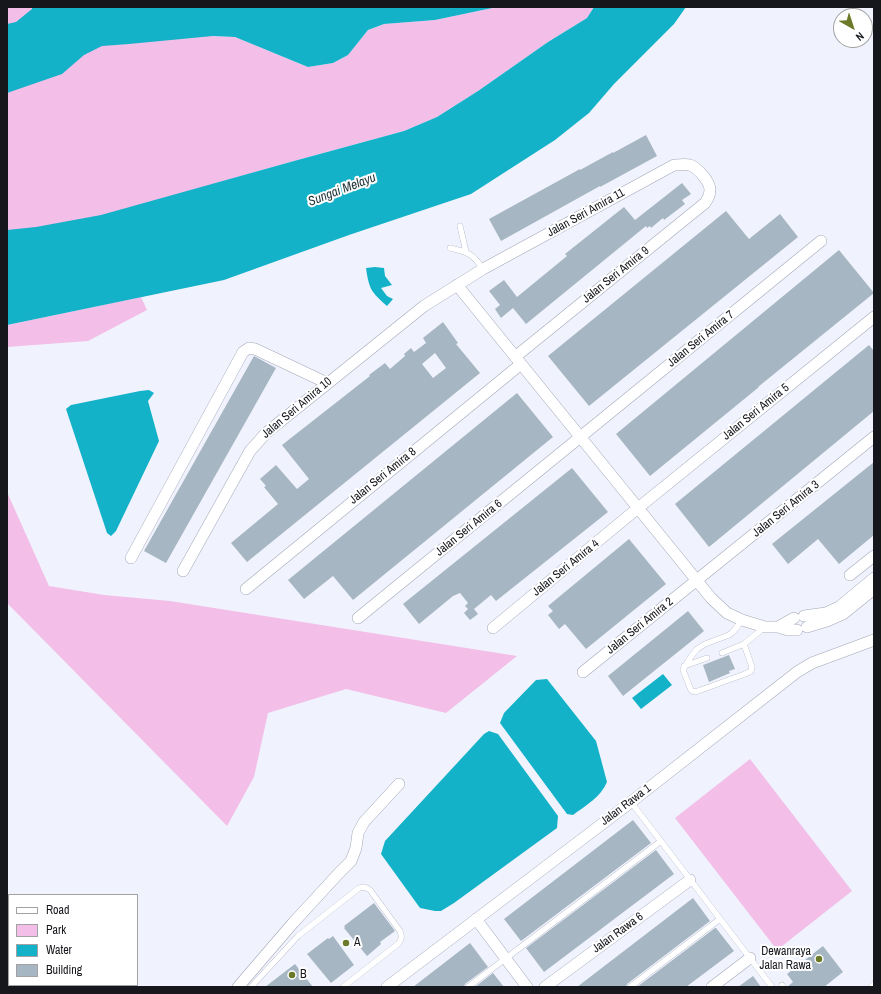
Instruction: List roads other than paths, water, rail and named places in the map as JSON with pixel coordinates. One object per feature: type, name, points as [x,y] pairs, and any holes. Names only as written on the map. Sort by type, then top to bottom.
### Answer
[{"type":"street","name":"Jalan Seri Amira 11","points":[[457,286],[483,269],[674,165],[684,164],[692,166],[705,178],[710,188]]},
{"type":"street","name":"Jalan Seri Amira 9","points":[[518,360],[705,203],[709,198],[710,188]]},
{"type":"street","name":"Jalan Seri Amira 7","points":[[580,437],[821,241]]},
{"type":"street","points":[[457,286],[711,598],[727,613],[764,628],[778,627],[805,621],[839,607],[874,578]]},
{"type":"street","name":"Jalan Seri Amira 10","points":[[183,571],[250,451],[266,433],[424,306],[457,286]]},
{"type":"street","name":"Jalan Seri Amira 5","points":[[638,508],[874,317]]},
{"type":"street","points":[[131,558],[243,352],[249,348],[255,349],[327,383]]},
{"type":"street","name":"Jalan Seri Amira 8","points":[[246,589],[518,360]]},
{"type":"street","name":"Jalan Seri Amira 6","points":[[358,618],[580,437]]},
{"type":"street","name":"Jalan Seri Amira 3","points":[[698,581],[874,437]]},
{"type":"street","name":"Jalan Seri Amira 4","points":[[493,628],[638,508]]},
{"type":"street","points":[[850,575],[874,556]]},
{"type":"street","name":"Jalan Seri Amira 2","points":[[583,672],[698,581]]},
{"type":"street","points":[[805,621],[827,621],[843,614],[874,589]]},
{"type":"street","name":"Jalan Rawa 1","points":[[387,987],[631,802],[797,672],[812,664],[874,640]]},
{"type":"street","points":[[238,987],[293,923],[351,862],[356,848],[358,833],[364,822],[399,784]]},
{"type":"street","name":"Jalan Rawa 6","points":[[545,987],[690,880]]},
{"type":"street","points":[[476,919],[528,987]]},
{"type":"street","points":[[712,987],[750,958]]},
{"type":"lane","points":[[460,226],[466,252]]},
{"type":"lane","points":[[450,248],[466,252],[478,262],[483,269]]},
{"type":"lane","points":[[742,620],[729,636],[705,644],[697,649],[684,666],[683,670],[691,690],[694,692],[698,691],[751,671],[752,667],[744,644]]},
{"type":"lane","points":[[722,653],[744,644],[764,628]]},
{"type":"lane","points":[[684,666],[707,658]]},
{"type":"lane","points":[[631,802],[772,987]]},
{"type":"lane","points":[[468,987],[661,841]]},
{"type":"lane","points":[[251,987],[298,936],[359,888],[365,886],[370,890],[400,931],[402,938],[398,944],[343,987]]},
{"type":"lane","points":[[630,987],[720,919]]},
{"type":"water","points":[[32,7],[497,7],[435,20],[384,24],[368,30],[348,55],[333,63],[308,67],[235,37],[213,36],[102,46],[84,55],[62,74],[7,93],[7,24],[16,22],[32,9]]},
{"type":"water","name":"Sungai Melayu","points":[[594,7],[686,7],[674,24],[614,84],[589,113],[555,140],[471,194],[349,235],[224,280],[7,325],[7,230],[36,227],[101,215],[404,131],[437,117],[478,91],[548,42],[587,18]]},
{"type":"water","points":[[366,268],[384,268],[385,276],[392,285],[381,288],[387,296],[393,299],[387,306],[377,297],[368,281]]},
{"type":"water","points":[[149,390],[154,393],[148,401],[159,441],[116,531],[111,536],[107,533],[66,409],[71,405]]},
{"type":"water","points":[[663,674],[672,685],[641,709],[632,698]]},
{"type":"water","points":[[547,679],[596,741],[607,782],[597,797],[573,815],[567,814],[500,723],[504,713],[536,680]]},
{"type":"water","points":[[489,731],[498,734],[558,816],[557,828],[441,911],[420,908],[381,854],[385,841],[484,734]]},
{"type":"place","name":"A","points":[[346,943]]},
{"type":"place","name":"Dewanraya Jalan Rawa","points":[[819,959]]},
{"type":"place","name":"B","points":[[292,975]]}]
